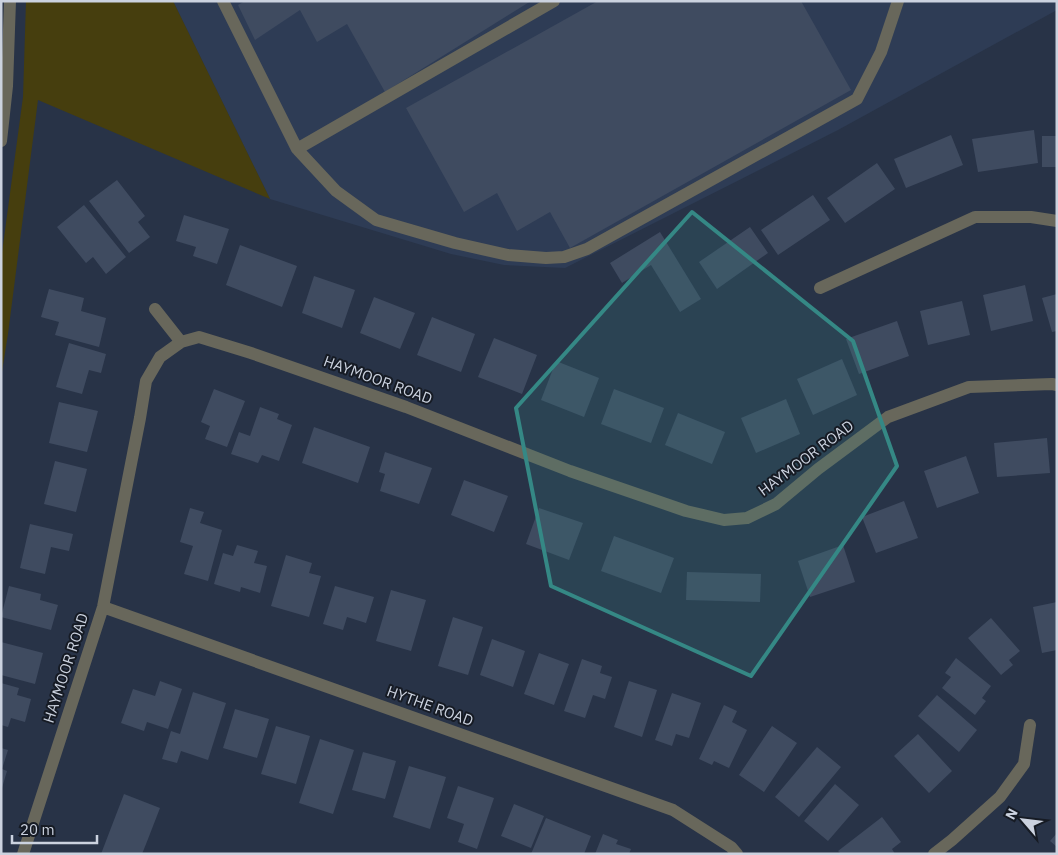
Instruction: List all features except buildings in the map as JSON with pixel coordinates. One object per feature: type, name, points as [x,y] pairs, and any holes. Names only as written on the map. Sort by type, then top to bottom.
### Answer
[{"type":"street","points":[[1,141],[8,86],[10,1]]},
{"type":"street","points":[[223,1],[296,149],[336,191],[376,220],[455,244],[508,255],[546,258],[564,257],[586,249],[857,99],[880,52],[898,1]]},
{"type":"street","points":[[296,149],[554,1]]},
{"type":"street","points":[[820,288],[975,217],[1031,217],[1057,221]]},
{"type":"street","points":[[155,309],[181,342]]},
{"type":"street","name":"HAYMOOR ROAD","points":[[23,854],[102,607],[146,381],[160,357],[181,342],[199,337],[251,353],[406,407],[570,471],[686,511],[724,520],[748,518],[776,504],[818,469],[888,417],[969,387],[1057,385]]},
{"type":"street","name":"HYTHE ROAD","points":[[102,607],[673,810],[731,847],[736,854]]},
{"type":"street","points":[[934,854],[1000,797],[1024,764],[1030,725]]},
{"type":"highlighted area","points":[[692,212],[853,341],[897,466],[751,676],[551,586],[516,408]]},
{"type":"shaded area","points":[[26,1],[173,1],[270,199],[38,100],[1,378],[1,260],[23,97]]},
{"type":"shaded area","points":[[173,1],[1057,1],[1057,10],[838,130],[565,268],[504,265],[451,254],[270,199]]}]
